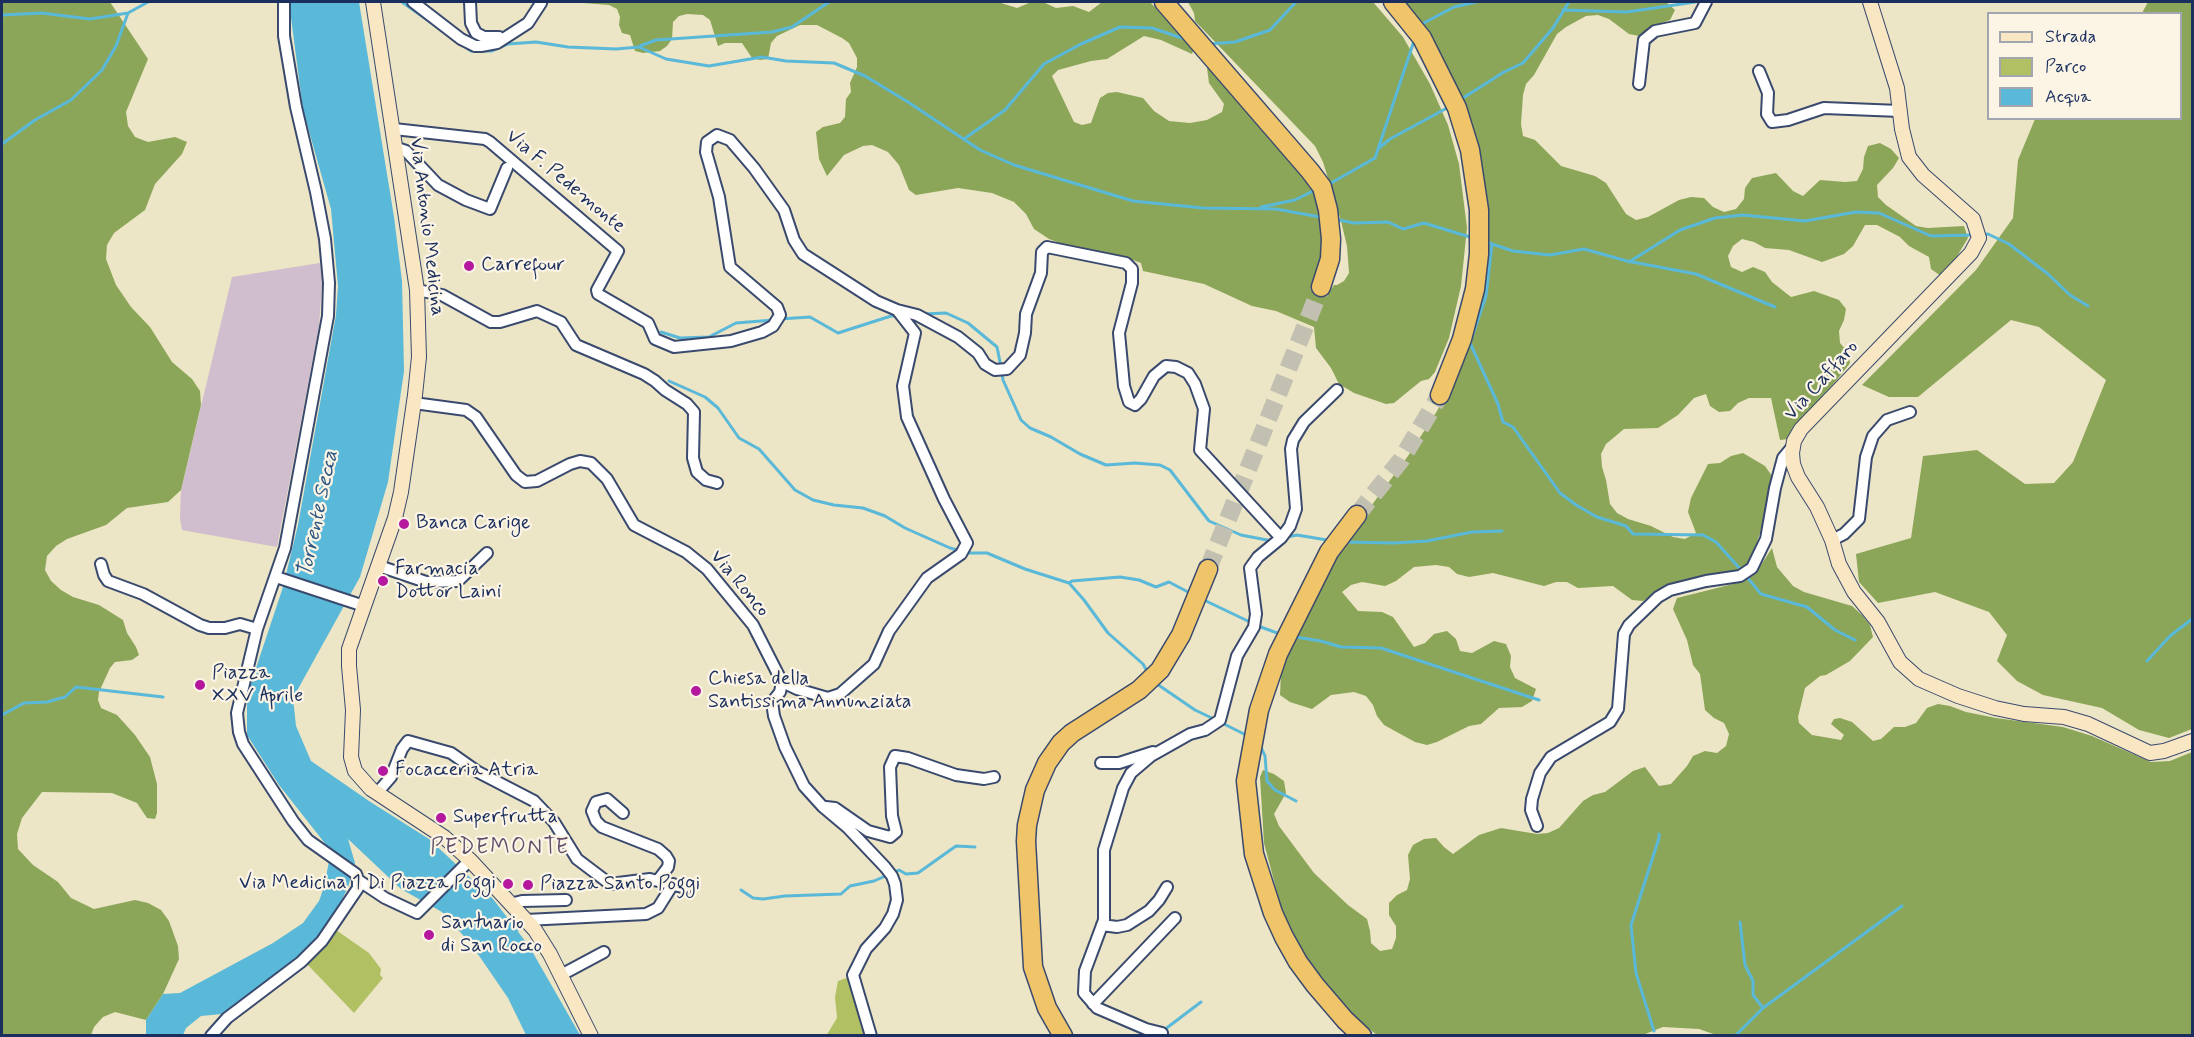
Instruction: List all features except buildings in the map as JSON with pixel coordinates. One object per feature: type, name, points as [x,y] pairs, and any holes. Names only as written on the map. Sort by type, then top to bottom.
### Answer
[{"type":"highway","points":[[1164,2],[1322,187],[1328,210],[1331,250],[1328,268],[1321,286]]},
{"type":"highway","points":[[1393,2],[1422,38],[1457,108],[1470,150],[1479,210],[1479,254],[1475,289],[1462,339],[1440,395]]},
{"type":"highway","points":[[1357,515],[1329,552],[1270,673],[1253,733],[1246,781],[1254,854],[1284,937],[1298,962],[1315,985],[1345,1020],[1362,1035]]},
{"type":"highway","points":[[1063,1035],[1047,1008],[1033,967],[1026,841],[1035,790],[1047,763],[1061,743],[1072,733],[1139,690],[1160,670],[1181,635],[1208,568]]},
{"type":"main road","name":"Via Antonio Medicina","points":[[373,2],[417,290],[419,357],[401,492],[379,566],[358,604],[349,649],[353,710],[351,757],[355,771],[362,780],[444,837],[526,920],[540,938],[561,975],[591,1035]]},
{"type":"main road","name":"Via Caffaro","points":[[1870,2],[1897,88],[1909,157],[1923,175],[1972,219],[1979,238],[1971,253],[1801,429],[1792,453],[1798,477],[1817,507],[1832,540],[1839,564],[1854,592],[1878,622],[1900,662],[1911,674],[1958,696],[1995,708],[2024,714],[2064,717],[2088,724],[2150,753],[2164,751],[2193,741]]},
{"type":"street","points":[[284,2],[286,48],[296,107],[325,239],[330,295],[285,548],[278,578],[257,629],[252,648],[237,713],[239,732],[243,744],[308,840],[385,898],[417,913],[468,862]]},
{"type":"street","points":[[412,2],[461,39],[475,46],[497,43],[528,23],[540,2]]},
{"type":"street","points":[[470,2],[471,23],[476,33],[487,38],[510,35]]},
{"type":"street","points":[[1640,84],[1644,40],[1655,32],[1695,23],[1706,2]]},
{"type":"street","points":[[1759,71],[1767,90],[1767,114],[1772,122],[1788,120],[1824,108],[1900,111]]},
{"type":"street","name":"Via F. Pedemonte","points":[[394,129],[485,139],[490,142],[618,251],[597,290],[598,294],[648,323],[655,339],[674,347],[730,341],[762,332],[774,326],[780,315],[777,307],[730,267],[719,197],[706,152],[707,142],[717,135],[730,140],[754,168],[784,210],[794,240],[803,254],[876,301],[917,315],[958,337],[978,353],[985,364],[995,370],[1006,369],[1020,355],[1026,314],[1041,273],[1042,252],[1047,247],[1126,263],[1132,269],[1132,283],[1119,333],[1124,386],[1129,402],[1135,405],[1154,376],[1166,366],[1176,367],[1188,373],[1196,384],[1204,409],[1200,450],[1281,538]]},
{"type":"street","name":"Via F. Pedemonte","points":[[397,148],[406,151],[438,185],[466,201],[490,209],[507,168]]},
{"type":"street","points":[[417,290],[442,295],[490,322],[500,322],[537,311],[561,322],[576,345],[645,374],[656,381],[694,412],[693,458],[697,472],[706,480],[717,483]]},
{"type":"street","points":[[871,1035],[853,975],[866,949],[885,928],[893,914],[897,890],[892,876],[885,867],[804,786],[785,747],[774,716],[772,702],[780,692],[782,682],[828,698],[840,694],[874,664],[889,631],[927,578],[961,554],[967,543],[944,499],[907,417],[903,386],[915,333],[897,310]]},
{"type":"street","points":[[1162,1033],[1146,1029],[1097,1008],[1084,993],[1085,971],[1104,920],[1104,850],[1123,788],[1131,773],[1158,752],[1190,734],[1205,730],[1220,720],[1237,656],[1254,627],[1256,614],[1250,568],[1258,557],[1281,538],[1290,526],[1296,509],[1291,449],[1293,440],[1304,422],[1336,390]]},
{"type":"street","name":"Via Ronco","points":[[414,403],[466,410],[476,417],[516,475],[525,482],[537,481],[580,461],[591,464],[607,479],[634,525],[686,552],[707,569],[753,625],[782,682]]},
{"type":"street","points":[[1832,540],[1844,534],[1860,519],[1866,457],[1873,436],[1887,420],[1910,412]]},
{"type":"street","points":[[1538,826],[1531,810],[1540,773],[1551,757],[1610,722],[1618,709],[1624,634],[1629,625],[1658,597],[1670,590],[1740,576],[1752,568],[1766,539],[1783,458],[1794,446]]},
{"type":"street","points":[[379,566],[426,582],[458,581],[487,553]]},
{"type":"street","points":[[101,564],[108,581],[143,594],[200,625],[209,628],[225,628],[240,624],[257,629]]},
{"type":"street","points":[[278,578],[358,604]]},
{"type":"street","points":[[377,792],[391,777],[402,749],[408,741],[452,753],[478,772],[534,801],[554,822],[577,859],[610,884],[659,879],[686,888]]},
{"type":"street","points":[[1101,763],[1119,763],[1148,752],[1158,752]]},
{"type":"street","points":[[823,807],[835,808],[868,831],[890,837],[896,832],[892,816],[890,767],[895,756],[908,758],[956,775],[984,779],[994,777]]},
{"type":"street","points":[[623,813],[607,799],[596,802],[592,811],[596,821],[602,827],[658,849],[666,856],[669,861],[668,867],[659,879]]},
{"type":"street","points":[[211,1035],[227,1018],[301,962],[322,941],[358,888],[357,877]]},
{"type":"street","points":[[526,920],[646,914],[658,908],[672,884]]},
{"type":"street","points":[[1102,925],[1117,927],[1127,925],[1149,910],[1167,887]]},
{"type":"street","points":[[510,904],[522,901],[566,900]]},
{"type":"street","points":[[1093,1004],[1175,918]]},
{"type":"street","points":[[561,975],[604,952]]},
{"type":"shaded area","points":[[320,263],[322,284],[319,326],[277,547],[182,530],[181,490],[232,277]]},
{"type":"green space","points":[[2,2],[110,2],[148,59],[126,112],[128,126],[135,137],[148,142],[175,137],[187,142],[182,154],[155,184],[145,210],[114,233],[107,245],[106,259],[116,285],[131,307],[150,327],[172,362],[192,379],[200,391],[201,405],[181,490],[168,502],[127,508],[106,525],[67,539],[47,556],[45,570],[51,581],[61,590],[73,597],[99,605],[123,620],[127,633],[136,647],[139,655],[132,660],[115,662],[110,668],[99,692],[98,700],[101,708],[117,715],[150,757],[157,784],[157,813],[155,819],[147,818],[137,803],[112,793],[42,792],[22,818],[17,834],[18,849],[33,865],[58,882],[71,898],[94,909],[135,900],[148,903],[161,910],[169,921],[178,946],[179,959],[163,994],[146,1020],[115,1012],[103,1017],[94,1027],[91,1035],[2,1035]]},
{"type":"green space","points":[[571,2],[998,2],[1017,8],[1029,3],[1043,2],[1056,8],[1073,6],[1089,12],[1102,2],[1150,2],[1194,48],[1192,54],[1161,40],[1144,36],[1107,59],[1058,70],[1052,76],[1074,122],[1082,125],[1091,123],[1100,98],[1108,93],[1117,92],[1143,98],[1154,111],[1169,121],[1190,123],[1207,120],[1222,112],[1224,104],[1209,83],[1207,68],[1209,63],[1311,183],[1320,210],[1323,238],[1319,270],[1312,287],[1328,294],[1334,285],[1344,281],[1349,273],[1347,246],[1323,162],[1315,146],[1195,21],[1194,13],[1188,2],[1373,2],[1403,37],[1430,84],[1448,125],[1459,164],[1467,228],[1461,286],[1449,338],[1435,372],[1429,379],[1421,381],[1394,403],[1386,404],[1354,393],[1339,384],[1331,368],[1316,348],[1314,327],[1276,311],[1252,306],[1204,284],[1143,271],[1141,263],[1133,260],[1070,247],[1049,239],[1034,229],[1026,214],[1014,202],[992,193],[958,188],[916,195],[909,190],[899,165],[888,152],[872,145],[863,146],[844,155],[827,176],[819,159],[816,132],[823,127],[840,123],[845,117],[846,99],[851,92],[850,83],[857,67],[857,58],[849,43],[817,25],[800,25],[777,36],[771,43],[768,59],[760,60],[752,58],[742,43],[725,43],[718,46],[710,20],[703,15],[687,14],[679,16],[673,22],[672,39],[667,46],[660,51],[643,53],[635,51],[630,35],[622,33],[617,9],[609,5]]},
{"type":"green space","points":[[1398,2],[1666,2],[1675,10],[1670,20],[1639,36],[1629,34],[1609,19],[1598,15],[1586,16],[1566,27],[1557,34],[1534,75],[1526,84],[1523,95],[1521,124],[1523,136],[1535,140],[1561,166],[1595,176],[1606,183],[1626,214],[1636,220],[1648,217],[1679,200],[1691,197],[1704,198],[1713,207],[1724,212],[1736,209],[1744,199],[1745,188],[1752,178],[1776,173],[1793,191],[1803,196],[1820,180],[1857,181],[1863,169],[1868,146],[1880,143],[1891,149],[1899,158],[1877,185],[1878,197],[1916,226],[1928,228],[1964,226],[1968,238],[1950,268],[1941,276],[1931,269],[1929,257],[1909,246],[1900,237],[1877,225],[1865,225],[1853,246],[1844,254],[1822,262],[1789,250],[1765,248],[1742,239],[1733,246],[1728,256],[1731,267],[1742,272],[1753,267],[1765,272],[1772,282],[1791,297],[1814,291],[1839,300],[1846,309],[1839,331],[1840,343],[1848,352],[1850,363],[1799,421],[1788,439],[1780,440],[1771,398],[1749,398],[1738,403],[1730,411],[1719,412],[1710,406],[1706,394],[1694,398],[1678,415],[1658,428],[1624,429],[1606,444],[1601,454],[1610,504],[1617,513],[1673,537],[1685,539],[1696,533],[1688,512],[1691,498],[1708,464],[1720,463],[1731,456],[1743,453],[1765,466],[1772,476],[1765,517],[1750,564],[1740,571],[1668,585],[1643,601],[1632,600],[1613,586],[1578,588],[1567,582],[1556,582],[1544,586],[1493,573],[1469,577],[1457,574],[1449,567],[1436,565],[1414,567],[1396,581],[1385,586],[1362,582],[1351,585],[1342,592],[1358,611],[1382,612],[1393,617],[1414,647],[1425,643],[1434,634],[1447,631],[1456,639],[1460,651],[1472,653],[1494,641],[1506,644],[1511,656],[1510,667],[1515,678],[1536,689],[1532,701],[1522,707],[1499,708],[1481,724],[1469,726],[1427,745],[1415,742],[1384,725],[1366,696],[1354,692],[1331,695],[1312,709],[1290,702],[1280,695],[1281,671],[1293,639],[1331,567],[1360,521],[1408,456],[1437,411],[1456,375],[1482,174]]},
{"type":"green space","points":[[2148,2],[2192,2],[2192,729],[2169,738],[2139,730],[2102,708],[2043,695],[2017,681],[1997,661],[2007,635],[1989,612],[1935,592],[1878,603],[1859,582],[1856,554],[1911,538],[1923,456],[1977,450],[2025,484],[2054,483],[2073,462],[2106,380],[2039,327],[2011,320],[1918,397],[1889,397],[1862,385],[1976,270],[2013,218],[2018,160],[2035,120],[2182,120],[2182,12],[2143,12]]},
{"type":"green space","points":[[1772,548],[1777,567],[1793,586],[1804,592],[1852,606],[1870,625],[1873,637],[1850,661],[1820,676],[1805,688],[1798,717],[1799,723],[1812,735],[1841,740],[1844,735],[1831,724],[1834,719],[1840,718],[1852,722],[1873,741],[1881,739],[1894,727],[1905,727],[1916,723],[1927,708],[1938,704],[1996,718],[2063,727],[2092,736],[2151,762],[2170,761],[2192,752],[2192,1035],[1719,1036],[1699,1029],[1663,1027],[1640,1036],[1377,1035],[1346,1011],[1313,973],[1287,930],[1264,843],[1260,777],[1263,770],[1284,781],[1286,793],[1274,814],[1279,826],[1314,873],[1348,905],[1367,919],[1371,943],[1380,951],[1392,949],[1396,938],[1396,926],[1389,915],[1389,903],[1397,895],[1407,890],[1410,879],[1408,855],[1413,845],[1424,839],[1436,838],[1453,854],[1479,835],[1501,828],[1537,834],[1548,833],[1559,828],[1583,801],[1605,792],[1633,771],[1645,767],[1659,786],[1671,784],[1693,756],[1705,751],[1717,753],[1726,746],[1729,734],[1724,723],[1705,710],[1700,674],[1693,665],[1687,640],[1673,609],[1677,598],[1737,583],[1759,568]]},
{"type":"green space","points":[[336,930],[369,953],[381,969],[380,975],[383,978],[354,1013],[306,963]]},
{"type":"green space","points":[[849,977],[862,1012],[864,1035],[826,1036],[837,1018],[835,997],[838,981]]},
{"type":"water","name":"Torrente Secca","points":[[289,2],[359,2],[394,217],[402,281],[404,371],[388,482],[360,577],[293,698],[296,726],[311,761],[429,839],[493,899],[529,946],[580,1035],[526,1035],[508,998],[471,944],[442,912],[401,889],[348,839],[355,863],[348,887],[335,914],[314,942],[297,959],[222,1014],[201,1016],[186,1028],[183,1035],[146,1035],[146,1020],[163,994],[180,993],[273,943],[303,923],[319,901],[331,851],[279,785],[247,735],[247,695],[283,587],[298,525],[336,315],[338,286],[331,209],[303,110]]},
{"type":"waterway","points":[[2,15],[42,13],[90,19],[128,13],[148,2]]},
{"type":"waterway","points":[[402,2],[471,51],[492,51],[508,44],[536,42],[568,47],[616,49],[639,47],[666,59],[709,66],[762,57],[786,61],[834,63],[865,76],[980,150],[1014,165],[1133,201],[1203,208],[1276,209],[1320,217]]},
{"type":"waterway","points":[[640,46],[656,40],[772,32],[792,27],[829,2]]},
{"type":"waterway","points":[[1208,44],[1235,42],[1270,30],[1296,2]]},
{"type":"waterway","points":[[1420,25],[1454,7],[1476,2]]},
{"type":"waterway","points":[[1463,98],[1523,63],[1553,28],[1569,2]]},
{"type":"waterway","points":[[1563,10],[1627,12],[1695,2]]},
{"type":"waterway","points":[[2,144],[35,120],[71,100],[102,70],[116,46],[128,13]]},
{"type":"waterway","points":[[964,139],[1005,110],[1044,64],[1081,44],[1120,27],[1152,28],[1185,39]]},
{"type":"waterway","points":[[1331,183],[1375,158],[1414,41]]},
{"type":"waterway","points":[[1379,148],[1390,139],[1447,108]]},
{"type":"waterway","points":[[1261,207],[1295,200],[1313,191]]},
{"type":"waterway","points":[[1629,262],[1680,230],[1715,218],[1743,215],[1805,221],[1856,212],[1879,213],[1931,236],[1973,235]]},
{"type":"waterway","points":[[1339,220],[1354,223],[1388,222],[1403,229],[1424,223],[1470,237]]},
{"type":"waterway","points":[[1982,235],[1988,234],[2009,244],[2048,274],[2070,295],[2088,306]]},
{"type":"waterway","points":[[1489,243],[1513,251],[1550,255],[1584,249],[1627,261],[1696,274],[1775,307]]},
{"type":"waterway","points":[[1492,244],[1486,296],[1470,343],[1498,404],[1503,422],[1513,427],[1560,493],[1576,505],[1597,517],[1626,526],[1633,534],[1703,535],[1716,542],[1742,571]]},
{"type":"waterway","points":[[923,314],[946,313],[968,323],[997,347],[1001,367]]},
{"type":"waterway","points":[[780,319],[810,317],[838,333],[891,316],[899,316]]},
{"type":"waterway","points":[[661,332],[680,338],[709,337],[736,323],[774,320]]},
{"type":"waterway","points":[[1002,373],[1021,420],[1030,428],[1106,465],[1135,463],[1160,465],[1170,470],[1209,521],[1241,535],[1272,541]]},
{"type":"waterway","points":[[669,381],[705,397],[718,408],[739,438],[759,449],[795,490],[813,500],[863,508],[885,516],[905,528],[950,548],[969,553],[987,553],[1025,569],[1069,583],[1108,633],[1143,664],[1148,673]]},
{"type":"waterway","points":[[1345,542],[1427,541],[1472,532],[1502,531]]},
{"type":"waterway","points":[[1287,537],[1297,535],[1327,540]]},
{"type":"waterway","points":[[1746,576],[1761,594],[1807,607],[1835,630],[1855,640]]},
{"type":"waterway","points":[[1069,583],[1120,577],[1139,580],[1156,587],[1169,582],[1188,592]]},
{"type":"waterway","points":[[1206,601],[1252,623]]},
{"type":"waterway","points":[[2147,661],[2170,636],[2192,619]]},
{"type":"waterway","points":[[1258,626],[1280,634]]},
{"type":"waterway","points":[[1295,637],[1341,647],[1381,648],[1539,700]]},
{"type":"waterway","points":[[1157,684],[1195,710],[1216,720]]},
{"type":"waterway","points":[[2,715],[24,703],[47,702],[65,697],[76,687],[163,697]]},
{"type":"waterway","points":[[1222,723],[1248,736]]},
{"type":"waterway","points":[[1260,745],[1265,756],[1267,781],[1275,790],[1296,801]]},
{"type":"waterway","points":[[1654,1031],[1636,973],[1631,925],[1659,834]]},
{"type":"waterway","points":[[741,890],[753,898],[763,899],[841,894],[850,886],[874,881],[899,870],[906,874],[918,873],[956,846],[975,847]]},
{"type":"waterway","points":[[1735,1036],[1763,1008],[1902,906]]},
{"type":"waterway","points":[[1740,922],[1745,965],[1753,981],[1753,995],[1763,1008]]},
{"type":"waterway","points":[[514,933],[521,926]]},
{"type":"waterway","points":[[1164,1030],[1201,1002]]},
{"type":"tunnel","points":[[1208,569],[1321,287]]},
{"type":"tunnel","points":[[1357,515],[1401,460],[1440,395]]},
{"type":"place","name":"Carrefour","points":[[469,266]]},
{"type":"place","name":"Banca Carige","points":[[404,524]]},
{"type":"place","name":"Farmacia Dottor Laini","points":[[383,581]]},
{"type":"place","name":"Piazza XXV Aprile","points":[[200,685]]},
{"type":"place","name":"Chiesa della Santissima Annunziata","points":[[696,691]]},
{"type":"place","name":"Focacceria Atria","points":[[383,771]]},
{"type":"place","name":"Superfrutta","points":[[441,818]]},
{"type":"place","name":"Via Medicina 1 Di Piazza Poggi","points":[[508,884]]},
{"type":"place","name":"Piazza Santo Poggi","points":[[528,885]]},
{"type":"place","name":"Santuario di San Rocco","points":[[429,935]]},
{"type":"district","name":"PEDEMONTE","points":[[500,848]]}]
